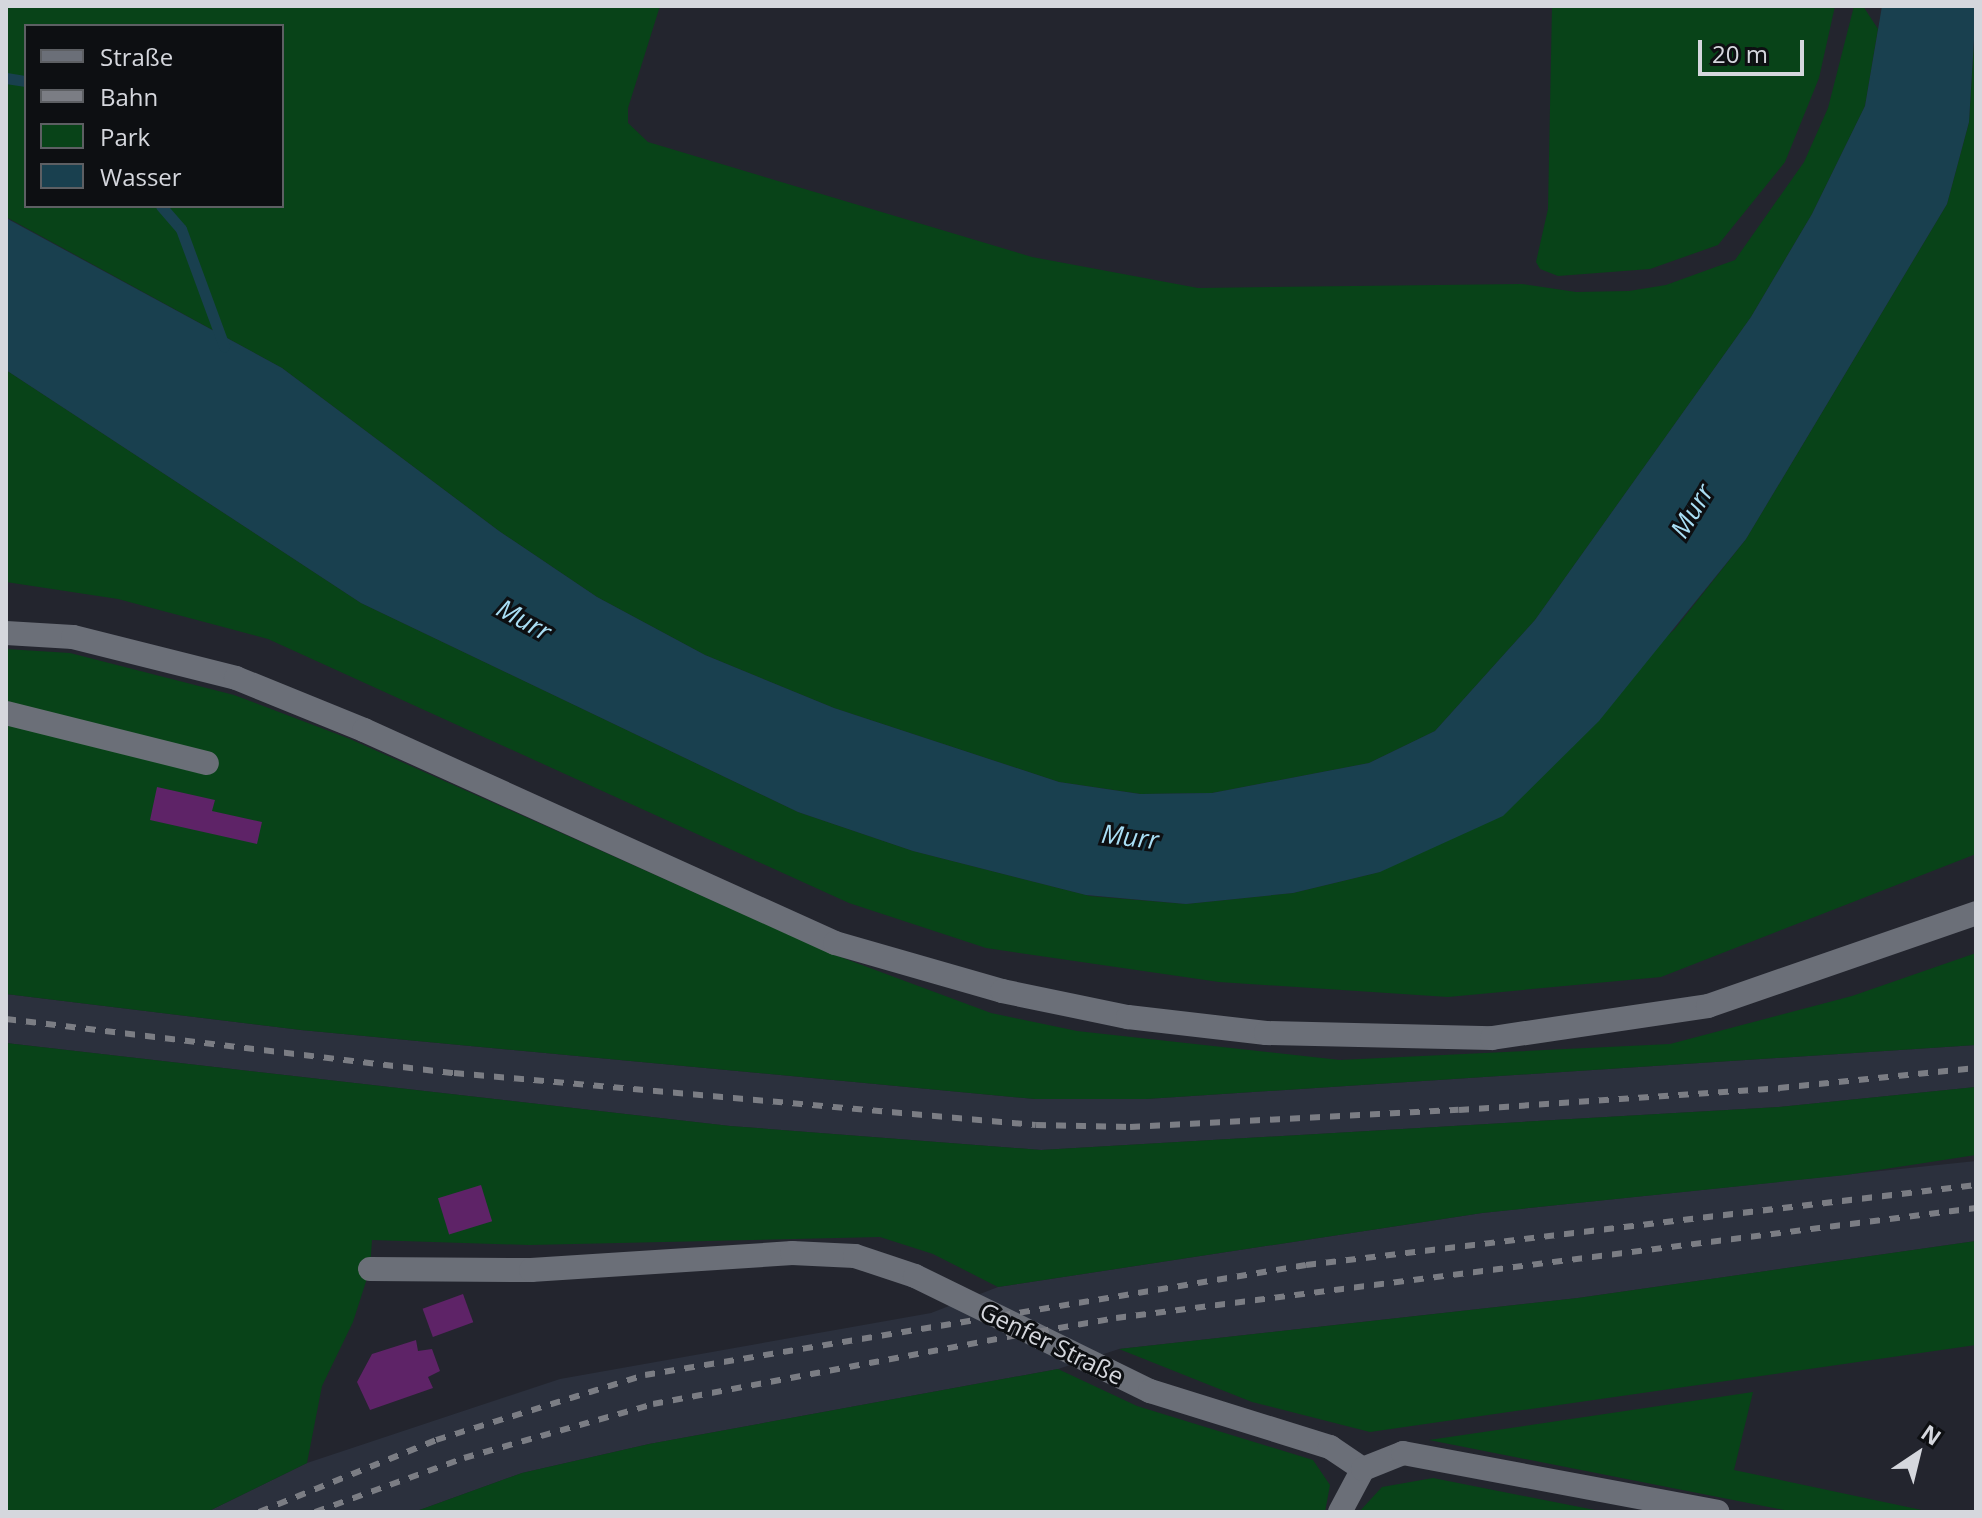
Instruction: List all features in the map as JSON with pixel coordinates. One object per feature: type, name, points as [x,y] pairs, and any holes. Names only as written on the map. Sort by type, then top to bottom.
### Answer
[{"type":"street","points":[[6,633],[73,637],[236,678],[364,730],[835,943],[1002,991],[1128,1017],[1266,1033],[1492,1038],[1708,1006],[1976,913]]},
{"type":"street","points":[[6,713],[207,763]]},
{"type":"street","name":"Genfer Straße","points":[[370,1269],[531,1270],[792,1253],[855,1256],[915,1276],[1116,1375],[1188,1406],[1330,1447],[1363,1469]]},
{"type":"street","points":[[1340,1512],[1363,1469],[1403,1453],[1718,1512]]},
{"type":"shaded area","points":[[6,994],[301,1030],[1035,1099],[1146,1099],[1976,1045],[1976,1087],[1779,1107],[1041,1150],[730,1126],[6,1043]]},
{"type":"shaded area","points":[[1976,1161],[1976,1241],[1578,1298],[1119,1349],[1058,1369],[649,1444],[522,1473],[414,1512],[207,1512],[307,1463],[560,1379],[931,1313],[998,1287],[1482,1213]]},
{"type":"green space","points":[[6,6],[660,6],[628,108],[628,123],[648,142],[1032,257],[1198,288],[1522,284],[1576,292],[1629,291],[1666,285],[1735,260],[1804,162],[1828,108],[1854,6],[1863,6],[1878,29],[1865,106],[1812,214],[1751,317],[1535,620],[1435,731],[1369,763],[1212,793],[1141,794],[1059,782],[834,708],[705,655],[597,597],[499,531],[282,368],[6,217]]},
{"type":"green space","points":[[1552,6],[1835,6],[1819,78],[1785,162],[1718,245],[1650,269],[1558,276],[1540,269],[1536,262],[1548,209]]},
{"type":"green space","points":[[1976,12],[1976,854],[1661,977],[1448,997],[1219,982],[986,948],[849,903],[268,639],[118,599],[6,582],[6,370],[361,603],[798,812],[913,851],[1090,896],[1186,904],[1293,893],[1380,872],[1674,630],[1746,539],[1947,204],[1969,122]]},
{"type":"green space","points":[[6,649],[70,653],[234,695],[350,739],[835,955],[991,1013],[1077,1031],[1340,1060],[1670,1044],[1852,996],[1976,953],[1976,1045],[1146,1099],[1035,1099],[301,1030],[6,994]]},
{"type":"green space","points":[[6,1043],[730,1126],[1041,1150],[1779,1107],[1976,1087],[1976,1155],[1846,1175],[1482,1213],[998,1287],[933,1254],[880,1237],[529,1245],[372,1240],[370,1269],[353,1322],[322,1386],[307,1463],[207,1512],[6,1512]]},
{"type":"green space","points":[[1976,1241],[1976,1345],[1370,1432],[1252,1402],[1119,1349],[1578,1298]]},
{"type":"green space","points":[[1058,1369],[1137,1406],[1313,1460],[1330,1485],[1325,1512],[414,1512],[522,1473],[649,1444]]},
{"type":"green space","points":[[1753,1392],[1734,1470],[1931,1512],[1794,1512],[1429,1440]]},
{"type":"green space","points":[[1433,1478],[1605,1512],[1359,1512],[1382,1487]]},
{"type":"water","name":"Murr","points":[[1882,6],[1976,6],[1969,122],[1947,204],[1746,539],[1599,721],[1503,816],[1380,872],[1293,893],[1186,904],[1086,895],[913,851],[798,812],[361,603],[6,370],[6,218],[282,368],[499,531],[597,597],[705,655],[834,708],[1059,782],[1140,794],[1212,793],[1369,763],[1435,731],[1535,620],[1751,317],[1812,214],[1865,106]]},
{"type":"building","points":[[157,787],[215,800],[212,811],[262,822],[257,844],[150,820]]},
{"type":"building","points":[[481,1185],[492,1221],[449,1234],[438,1198]]},
{"type":"building","points":[[463,1294],[473,1322],[433,1337],[423,1309]]},
{"type":"building","points":[[416,1340],[418,1351],[432,1349],[440,1371],[428,1377],[433,1388],[370,1410],[357,1382],[372,1354]]},
{"type":"waterway","points":[[6,78],[24,81]]},
{"type":"waterway","points":[[163,208],[181,229],[224,346]]},
{"type":"railway","points":[[6,1019],[454,1073],[1036,1125],[1130,1127],[1459,1110],[1779,1088],[1976,1068]]},
{"type":"railway","points":[[259,1512],[436,1440],[645,1375],[1306,1265],[1976,1185]]},
{"type":"railway","points":[[315,1512],[464,1458],[653,1404],[1019,1335],[1116,1318],[1976,1208]]}]
